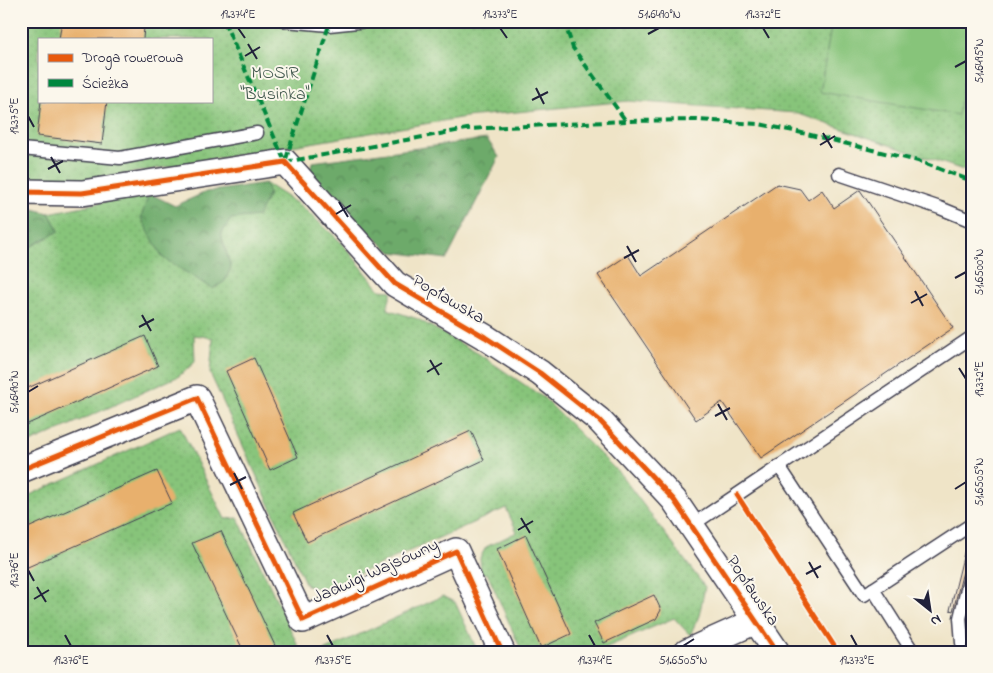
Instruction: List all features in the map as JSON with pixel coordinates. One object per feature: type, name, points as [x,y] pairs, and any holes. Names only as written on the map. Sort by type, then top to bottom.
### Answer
[{"type":"street","name":"Popławska","points":[[21,192],[82,193],[285,162],[395,284],[485,337],[540,373],[592,415],[674,500],[777,652]]},
{"type":"street","name":"Jadwigi Wajsówny","points":[[21,470],[197,398],[302,620],[456,551],[502,652]]},
{"type":"street","points":[[687,652],[756,621]]},
{"type":"lane","points":[[286,21],[329,25],[367,21]]},
{"type":"lane","points":[[21,149],[120,158],[257,134]]},
{"type":"lane","points":[[839,174],[940,208],[972,221]]},
{"type":"lane","points":[[692,525],[972,337]]},
{"type":"lane","points":[[778,466],[864,595],[972,524]]},
{"type":"lane","points":[[961,647],[960,618],[972,570]]},
{"type":"lane","points":[[873,589],[913,652]]},
{"type":"lane","points":[[961,647],[972,602]]},
{"type":"green space","name":"MOSiR \"Businka\"","points":[[21,21],[972,21],[972,173],[796,113],[628,101],[466,117],[77,182],[21,183]]},
{"type":"green space","points":[[832,21],[972,21],[972,32],[958,115],[820,92]]},
{"type":"green space","points":[[487,139],[499,157],[447,259],[391,252],[332,201],[310,171],[312,162]]},
{"type":"green space","points":[[265,183],[301,206],[341,242],[380,290],[392,291],[387,309],[418,319],[479,354],[544,398],[621,475],[705,587],[699,616],[690,635],[674,618],[605,648],[606,652],[522,652],[487,573],[481,574],[480,558],[486,547],[517,532],[506,508],[322,590],[306,585],[210,373],[213,338],[194,335],[195,362],[179,376],[21,447],[21,252],[59,231],[49,213],[149,193],[231,268],[221,234],[230,219],[269,194]]},
{"type":"green space","points":[[265,183],[269,194],[258,216],[231,219],[221,234],[231,268],[225,281],[213,289],[163,258],[141,218],[149,193],[175,206],[206,192]]},
{"type":"green space","points":[[21,206],[49,213],[59,231],[21,252]]},
{"type":"green space","points":[[180,427],[225,519],[238,518],[301,652],[21,652],[21,499]]},
{"type":"green space","points":[[443,596],[455,602],[478,652],[321,652]]},
{"type":"building","points":[[62,21],[94,21],[144,27],[143,38],[59,38]]},
{"type":"building","points":[[41,102],[107,102],[102,144],[37,136]]},
{"type":"building","points":[[777,184],[800,189],[808,200],[822,190],[834,208],[860,190],[953,328],[761,458],[722,402],[696,420],[598,275],[628,255],[641,276]]},
{"type":"building","points":[[145,336],[158,366],[21,427],[21,391]]},
{"type":"building","points":[[254,358],[298,457],[270,470],[226,371]]},
{"type":"building","points":[[471,431],[484,460],[307,542],[293,513]]},
{"type":"building","points":[[157,471],[172,503],[21,570],[21,531]]},
{"type":"building","points":[[221,531],[278,652],[244,652],[192,543]]},
{"type":"building","points":[[526,535],[571,634],[541,648],[497,549]]},
{"type":"building","points":[[965,549],[972,550],[972,561],[964,567],[953,611],[950,610]]},
{"type":"building","points":[[654,595],[661,610],[656,619],[604,643],[594,623]]},
{"type":"marked path","points":[[224,21],[285,162],[329,25]]},
{"type":"marked path","points":[[564,21],[573,48],[626,121]]},
{"type":"marked path","points":[[285,162],[467,129],[626,121],[697,120],[759,124],[794,131],[918,161],[972,181]]},
{"type":"cycle path","points":[[21,192],[82,193],[285,162],[395,284],[485,337],[540,373],[599,420],[674,500],[777,652]]},
{"type":"cycle path","points":[[21,470],[197,398],[303,620],[456,551],[502,652]]},
{"type":"cycle path","points":[[737,495],[838,652]]}]
